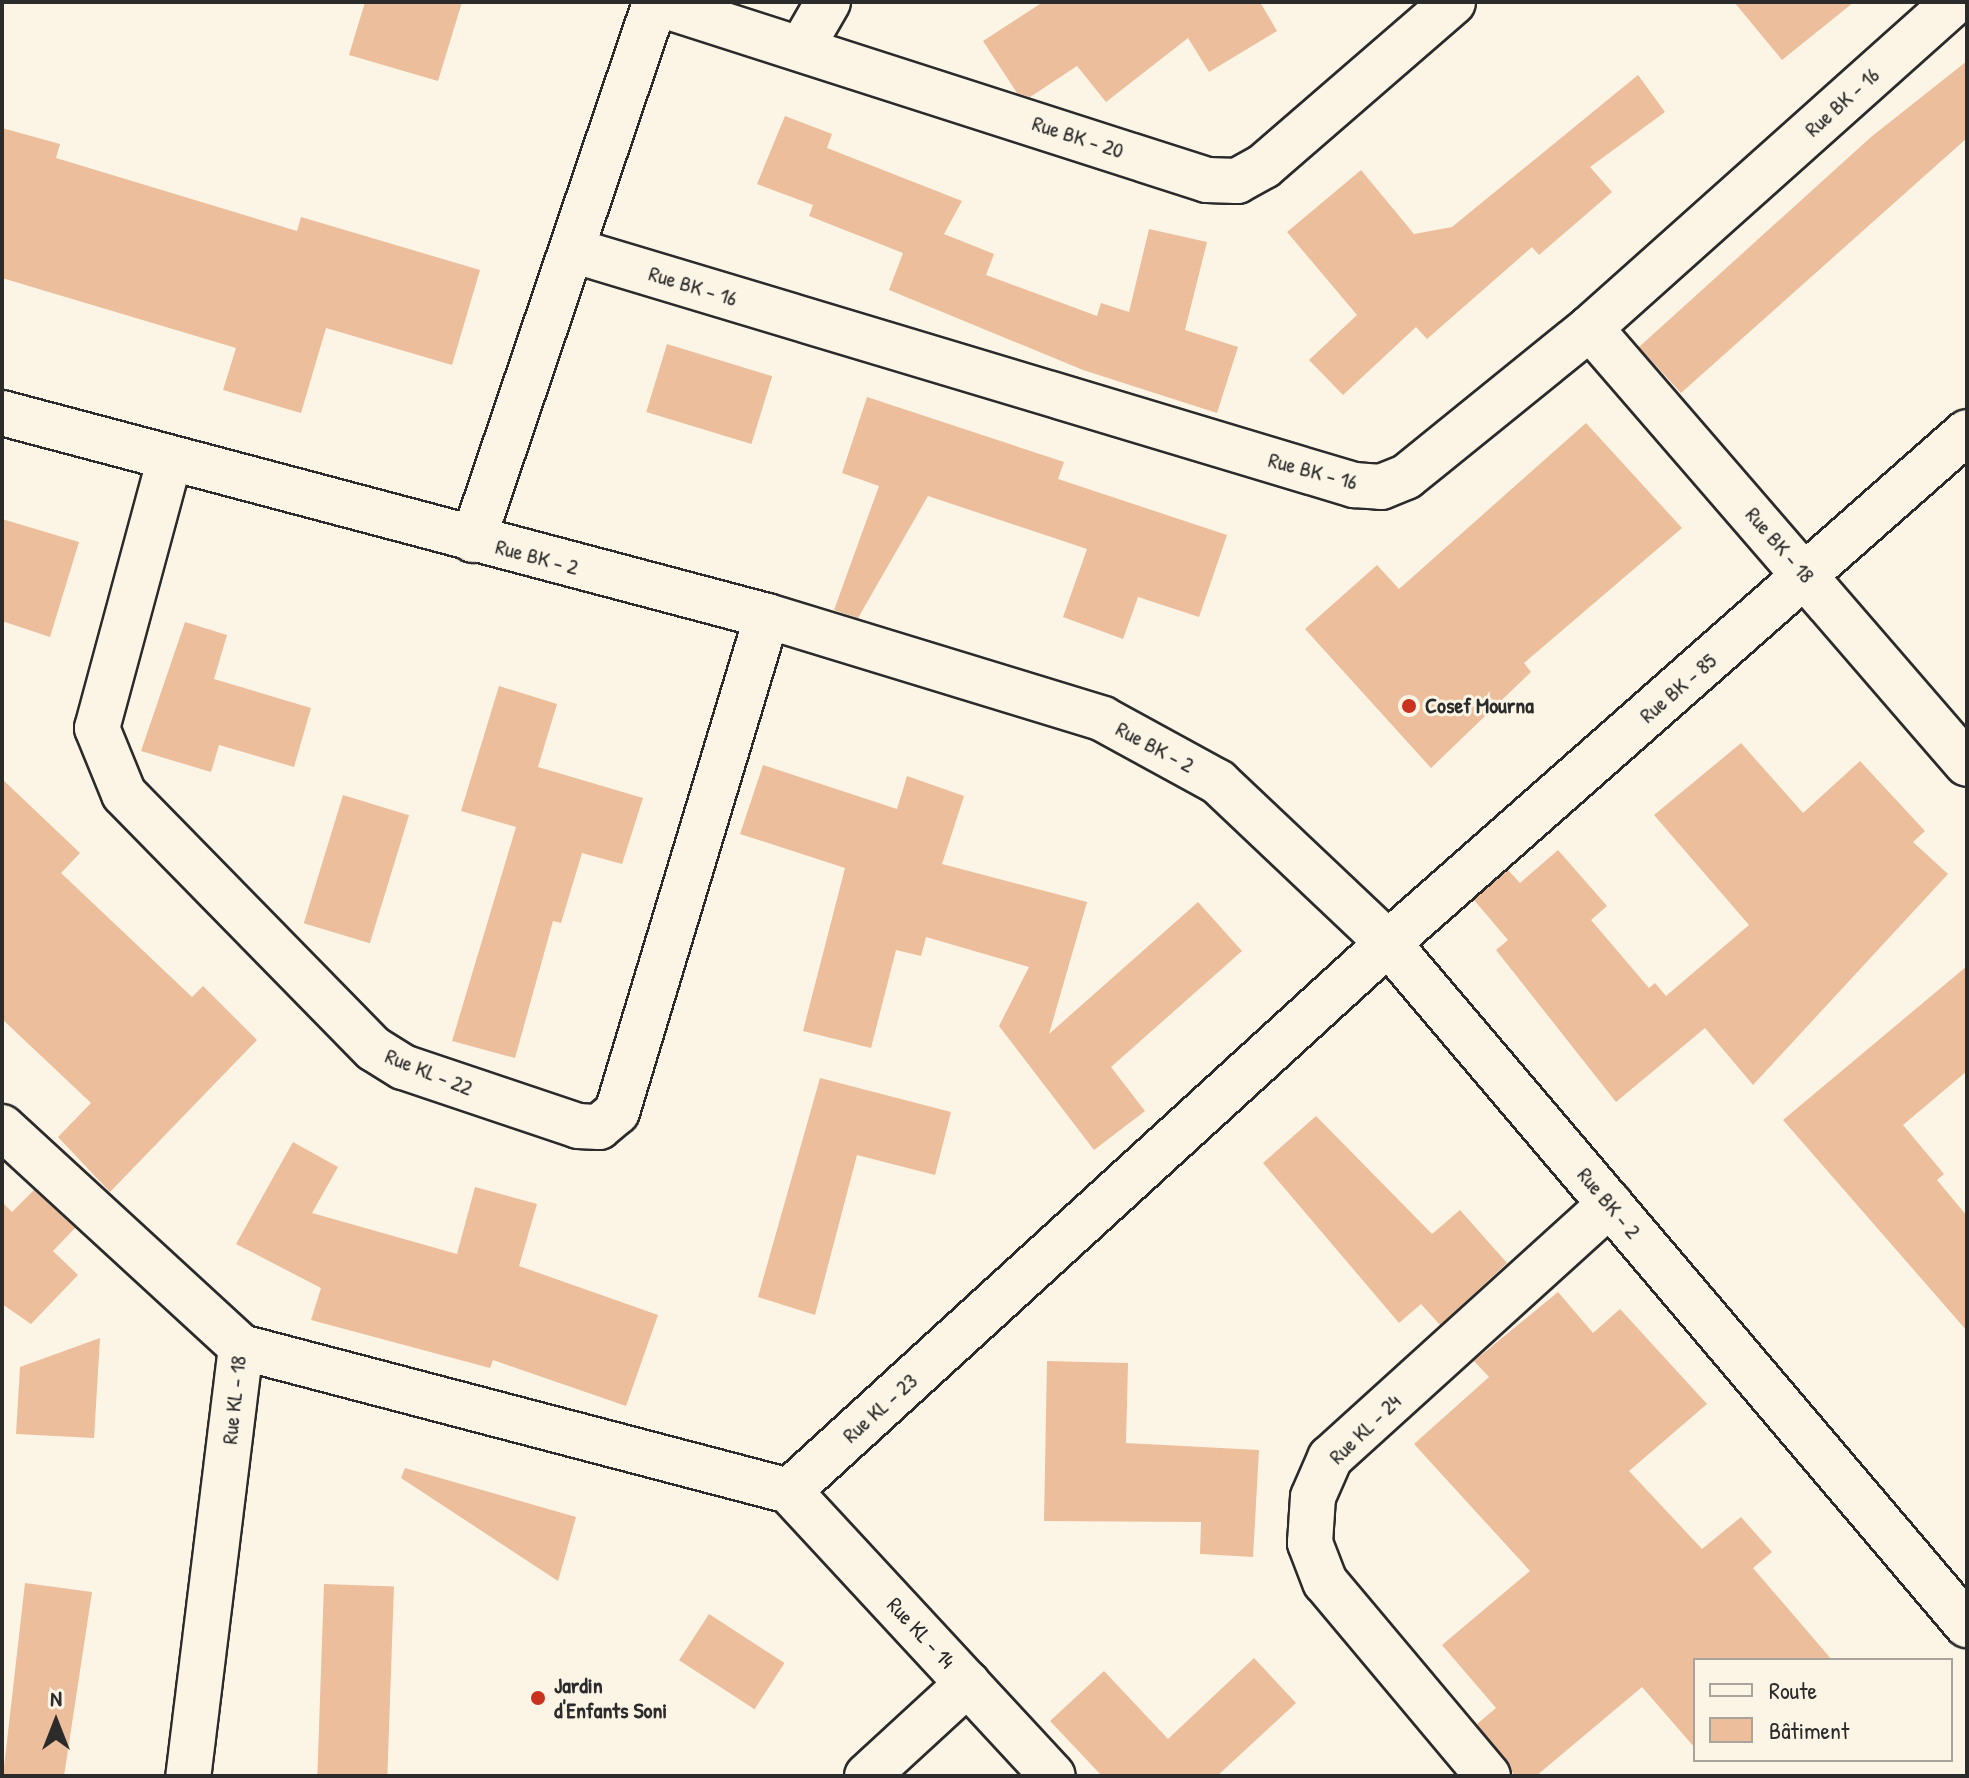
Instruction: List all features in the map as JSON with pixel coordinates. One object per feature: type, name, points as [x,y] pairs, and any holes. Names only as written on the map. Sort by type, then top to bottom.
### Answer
[{"type":"street","points":[[473,540],[654,2]]},
{"type":"street","name":"Rue BK - 20","points":[[654,2],[802,47],[1207,180],[1237,181],[1264,166],[1453,2]]},
{"type":"street","points":[[802,47],[828,2]]},
{"type":"street","name":"Rue BK - 16","points":[[572,250],[1354,485],[1381,487],[1406,477],[1590,328],[1954,2]]},
{"type":"street","name":"Rue BK - 18","points":[[1590,328],[1807,575],[1967,764]]},
{"type":"street","name":"Rue BK - 2","points":[[2,413],[767,616],[1103,719],[1170,753],[1269,825],[1388,943],[1967,1625]]},
{"type":"street","name":"Rue BK - 85","points":[[1388,943],[1967,432]]},
{"type":"street","name":"Rue KL - 22","points":[[170,458],[97,728],[124,794],[374,1049],[403,1067],[578,1126],[599,1127],[617,1112],[767,616]]},
{"type":"street","name":"Rue KL - 23","points":[[789,1491],[1388,943]]},
{"type":"street","name":"Rue KL - 18","points":[[2,1127],[241,1347],[188,1776]]},
{"type":"street","name":"Rue KL - 24","points":[[1488,1776],[1325,1582],[1310,1543],[1313,1497],[1330,1458],[1610,1204]]},
{"type":"street","points":[[241,1347],[789,1491]]},
{"type":"street","name":"Rue KL - 14","points":[[789,1491],[1053,1776]]},
{"type":"street","points":[[867,1776],[968,1683]]},
{"type":"building","points":[[365,2],[462,2],[438,81],[349,55]]},
{"type":"building","points":[[1043,2],[1260,2],[1277,31],[1209,72],[1188,38],[1106,102],[1077,66],[1030,97],[1017,93],[983,41]]},
{"type":"building","points":[[1734,2],[1854,2],[1782,60]]},
{"type":"building","points":[[1967,61],[1967,138],[1681,393],[1639,347],[1871,137]]},
{"type":"building","points":[[1638,75],[1665,112],[1590,167],[1612,192],[1539,255],[1532,247],[1427,339],[1416,327],[1343,395],[1309,360],[1357,315],[1287,232],[1361,170],[1414,234],[1452,227]]},
{"type":"building","points":[[785,116],[832,134],[827,148],[962,201],[944,234],[994,254],[986,275],[1097,316],[1101,303],[1129,312],[1149,229],[1207,242],[1185,330],[1238,347],[1217,413],[1083,370],[889,290],[903,253],[809,216],[813,205],[757,184]]},
{"type":"building","points":[[2,128],[60,144],[56,158],[297,231],[301,217],[480,270],[452,365],[326,328],[301,413],[223,390],[236,348],[2,278]]},
{"type":"building","points":[[667,344],[772,376],[751,444],[646,412]]},
{"type":"building","points":[[867,397],[1064,462],[1058,479],[1227,535],[1199,617],[1138,597],[1123,639],[1063,617],[1087,549],[928,496],[858,618],[834,610],[879,486],[842,473]]},
{"type":"building","points":[[1586,423],[1682,528],[1524,663],[1531,672],[1431,768],[1305,629],[1377,565],[1399,589]]},
{"type":"building","points":[[2,519],[79,542],[50,637],[2,621]]},
{"type":"building","points":[[185,622],[227,635],[214,679],[311,708],[294,767],[219,745],[211,772],[141,751]]},
{"type":"building","points":[[499,686],[557,704],[538,767],[643,798],[622,864],[582,853],[561,923],[553,921],[515,1058],[452,1041],[516,827],[461,811]]},
{"type":"building","points":[[1741,743],[1803,813],[1860,761],[1925,831],[1913,842],[1948,874],[1753,1085],[1705,1028],[1616,1102],[1496,950],[1508,940],[1474,900],[1508,870],[1520,883],[1558,850],[1607,906],[1591,920],[1649,988],[1655,983],[1666,996],[1749,925],[1654,815]]},
{"type":"building","points":[[763,765],[897,809],[907,776],[964,796],[942,864],[1087,902],[1049,1034],[1198,902],[1242,951],[1111,1067],[1145,1111],[1094,1150],[999,1026],[1029,967],[926,937],[921,956],[896,950],[871,1048],[803,1031],[845,868],[740,834]]},
{"type":"building","points":[[2,779],[80,853],[61,873],[192,997],[203,986],[257,1040],[110,1192],[58,1137],[91,1103],[2,1019]]},
{"type":"building","points":[[343,795],[409,815],[370,943],[304,923]]},
{"type":"building","points":[[1967,966],[1967,1071],[1903,1125],[1944,1174],[1937,1180],[1967,1216],[1967,1331],[1783,1120]]},
{"type":"building","points":[[820,1078],[951,1112],[935,1175],[857,1155],[815,1315],[758,1297]]},
{"type":"building","points":[[1316,1116],[1432,1234],[1460,1210],[1507,1263],[1440,1325],[1421,1304],[1399,1323],[1263,1163]]},
{"type":"building","points":[[293,1142],[338,1167],[312,1213],[457,1254],[475,1187],[537,1204],[519,1266],[658,1315],[626,1406],[493,1360],[490,1368],[311,1320],[321,1288],[236,1244]]},
{"type":"building","points":[[34,1190],[75,1228],[53,1251],[78,1275],[31,1324],[2,1304],[2,1202],[12,1212]]},
{"type":"building","points":[[1558,1292],[1593,1333],[1620,1309],[1707,1404],[1629,1471],[1702,1549],[1741,1517],[1772,1552],[1753,1568],[1830,1658],[1693,1658],[1693,1746],[1642,1687],[1536,1776],[1515,1776],[1477,1724],[1496,1708],[1442,1645],[1530,1571],[1414,1444],[1489,1377],[1474,1361]]},
{"type":"building","points":[[100,1338],[94,1438],[16,1434],[20,1367]]},
{"type":"building","points":[[1047,1361],[1128,1363],[1126,1443],[1259,1450],[1253,1557],[1200,1554],[1201,1522],[1044,1521]]},
{"type":"building","points":[[405,1468],[576,1517],[558,1581],[401,1478]]},
{"type":"building","points":[[25,1583],[92,1592],[64,1776],[3,1776]]},
{"type":"building","points":[[324,1584],[394,1586],[387,1776],[317,1776]]},
{"type":"building","points":[[709,1614],[784,1663],[755,1709],[679,1660]]},
{"type":"building","points":[[1254,1658],[1296,1703],[1217,1776],[1102,1776],[1050,1721],[1104,1671],[1168,1739]]},
{"type":"place","name":"Cosef Mourna","points":[[1409,706]]},
{"type":"place","name":"Jardin d'Enfants Soni","points":[[538,1698]]}]
